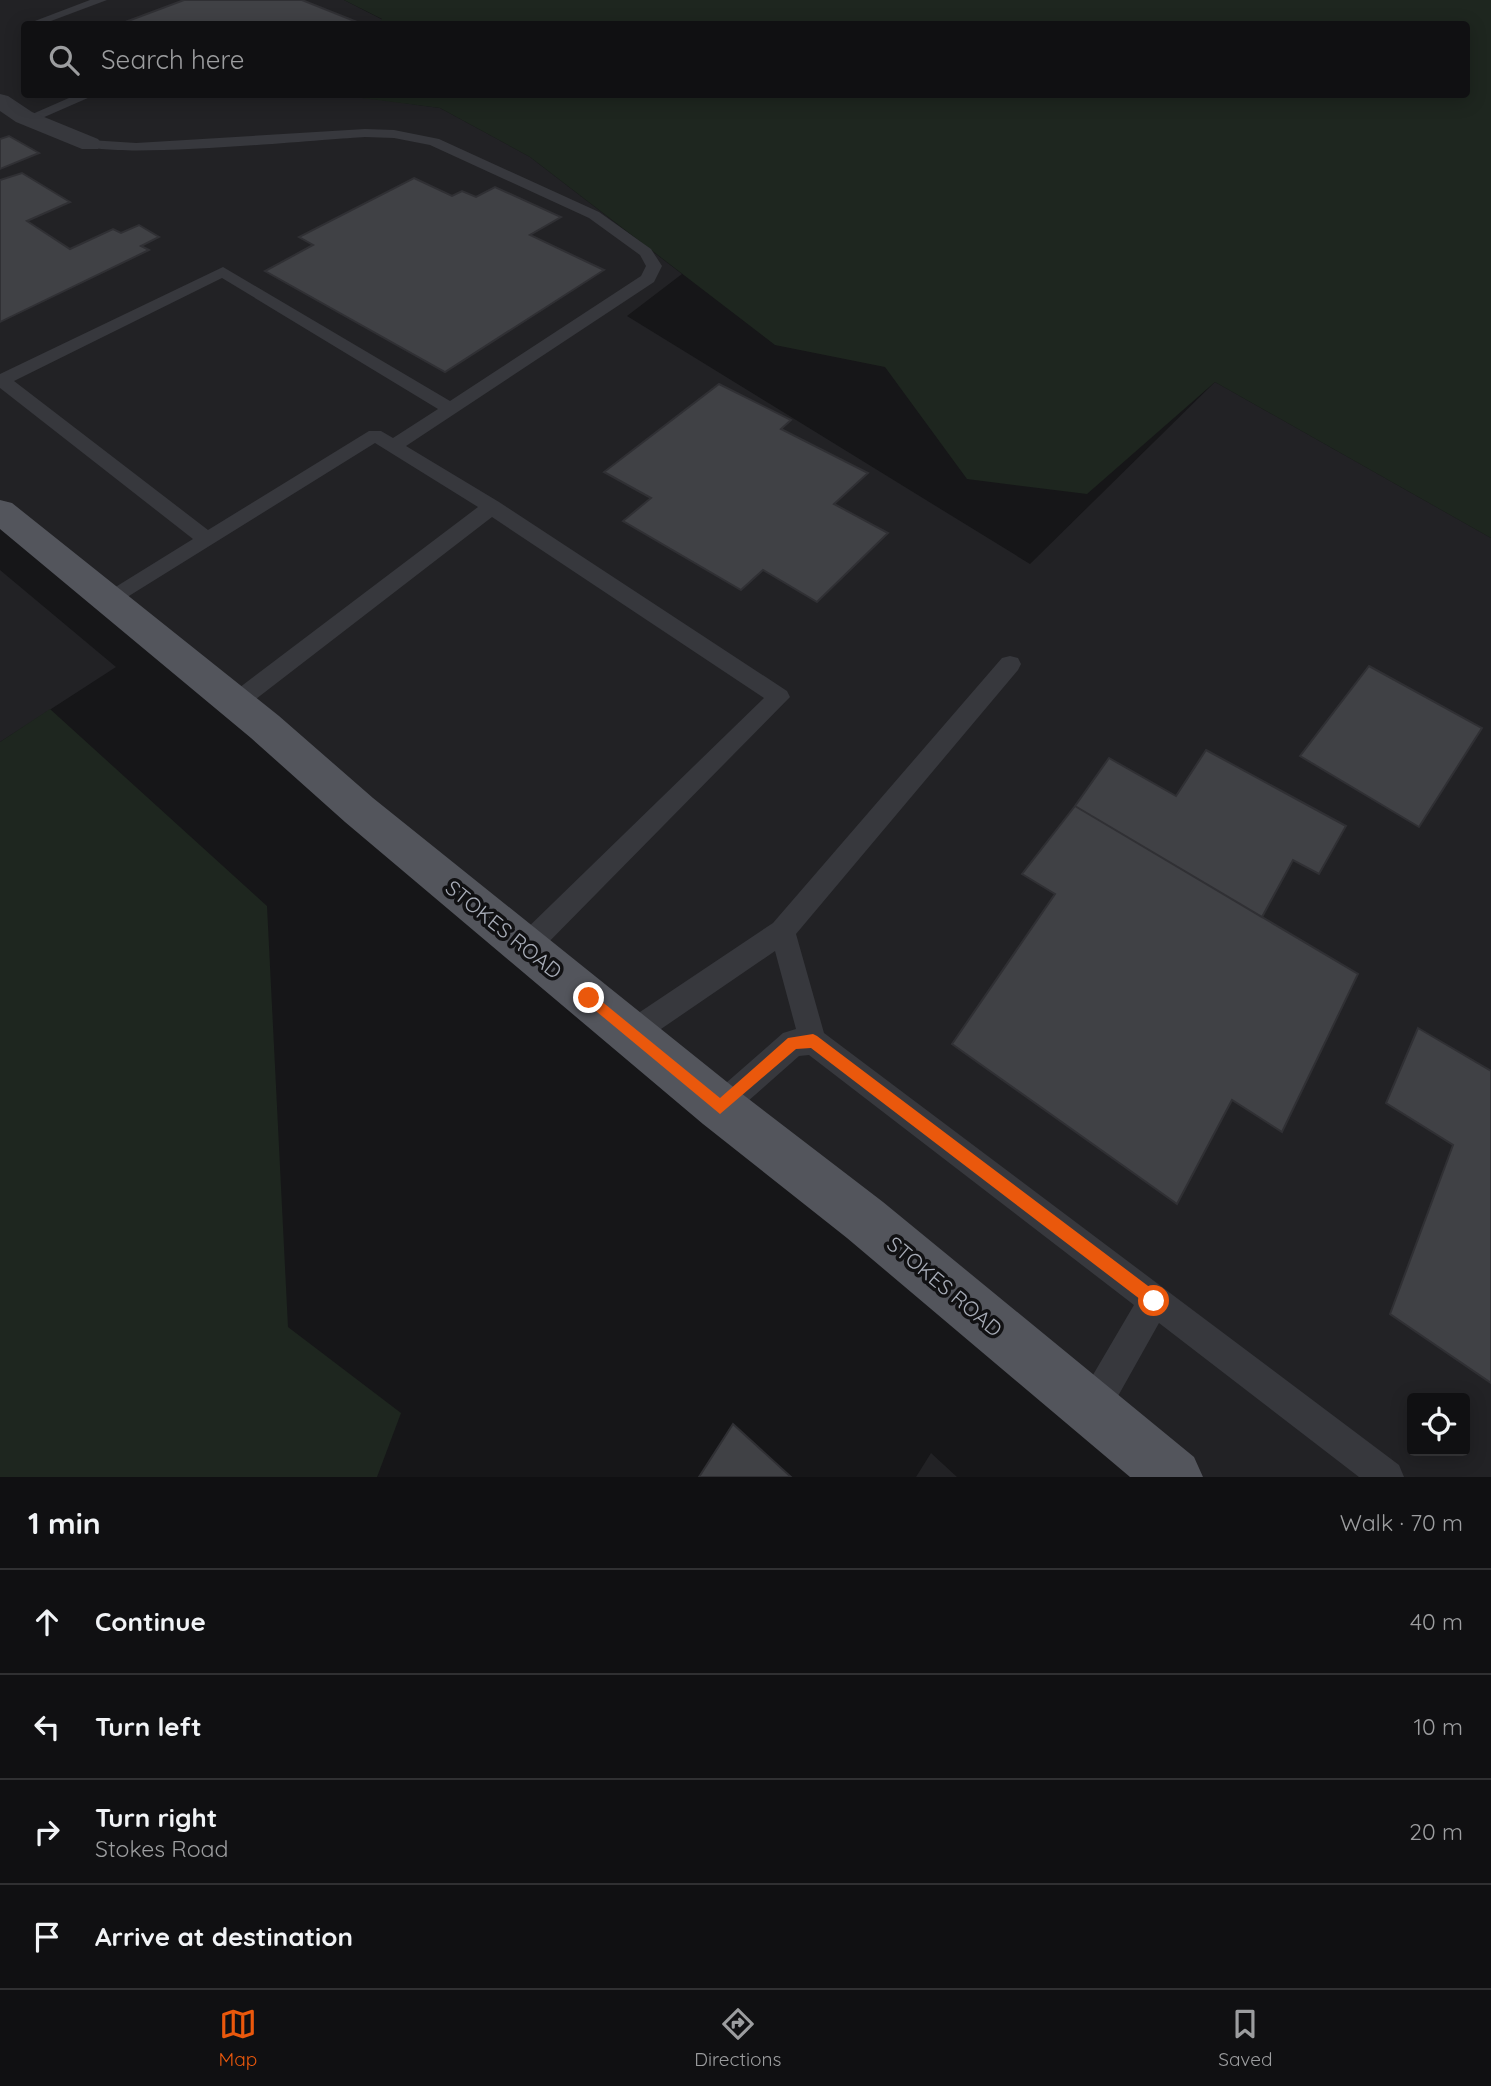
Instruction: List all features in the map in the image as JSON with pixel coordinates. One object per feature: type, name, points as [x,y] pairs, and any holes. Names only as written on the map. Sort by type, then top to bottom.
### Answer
[{"type":"main road","name":"STOKES ROAD","points":[[0,511],[265,727],[359,810],[720,1107],[865,1220],[1174,1477]]},
{"type":"street","points":[[0,101],[28,119],[90,144]]},
{"type":"lane","points":[[42,21],[101,0]]},
{"type":"lane","points":[[28,119],[81,98]]},
{"type":"lane","points":[[90,144],[136,147],[365,133],[394,134],[434,142],[594,215],[646,252],[654,266],[648,279],[395,445]]},
{"type":"lane","points":[[207,540],[1,381],[223,272],[451,409]]},
{"type":"lane","points":[[108,601],[375,435],[492,507],[779,697],[526,947]]},
{"type":"lane","points":[[235,703],[492,507]]},
{"type":"lane","points":[[632,1033],[782,931],[1010,664]]},
{"type":"lane","points":[[782,931],[813,1041],[1387,1477]]},
{"type":"lane","points":[[720,1107],[793,1043],[813,1041]]},
{"type":"lane","points":[[1092,1409],[1154,1301]]},
{"type":"shaded area","points":[[0,0],[344,0],[383,20],[21,21],[21,98],[368,98],[440,108],[530,157],[682,274],[627,316],[1030,564],[1215,382],[1491,538],[1491,1477],[1174,1477],[0,511]]},
{"type":"shaded area","points":[[344,0],[1491,0],[1491,538],[1215,382],[1087,494],[967,479],[885,367],[775,345],[530,157],[440,108],[362,98],[1470,98],[1470,21],[380,21],[382,19]]},
{"type":"shaded area","points":[[0,570],[116,667],[0,742]]},
{"type":"shaded area","points":[[50,709],[267,906],[288,1327],[401,1413],[377,1477],[0,1477],[0,742]]},
{"type":"shaded area","points":[[931,1453],[957,1477],[916,1477]]},
{"type":"building","points":[[184,0],[302,0],[354,21],[128,21]]},
{"type":"building","points":[[9,136],[39,153],[0,169],[0,139]]},
{"type":"building","points":[[22,173],[70,202],[27,221],[70,249],[113,229],[121,233],[139,225],[159,237],[141,246],[149,250],[0,322],[0,180]]},
{"type":"building","points":[[414,178],[452,196],[462,191],[476,197],[495,187],[561,217],[530,235],[604,270],[445,372],[265,271],[313,245],[299,237]]},
{"type":"building","points":[[719,384],[791,420],[781,429],[868,473],[834,504],[888,533],[817,602],[763,570],[741,590],[623,521],[651,498],[604,472]]},
{"type":"building","points":[[1369,666],[1482,728],[1419,827],[1300,756]]},
{"type":"building","points":[[1206,750],[1346,826],[1319,874],[1293,860],[1262,917],[1075,806],[1109,758],[1176,796]]},
{"type":"building","points":[[1075,806],[1358,974],[1282,1132],[1232,1100],[1177,1204],[952,1044],[1055,894],[1022,874]]},
{"type":"building","points":[[1418,1028],[1491,1071],[1491,1383],[1390,1314],[1453,1145],[1386,1103]]},
{"type":"building","points":[[733,1424],[791,1477],[699,1477]]},
{"type":"route","points":[[589,998],[720,1107],[793,1043],[813,1041],[1154,1301]]}]
